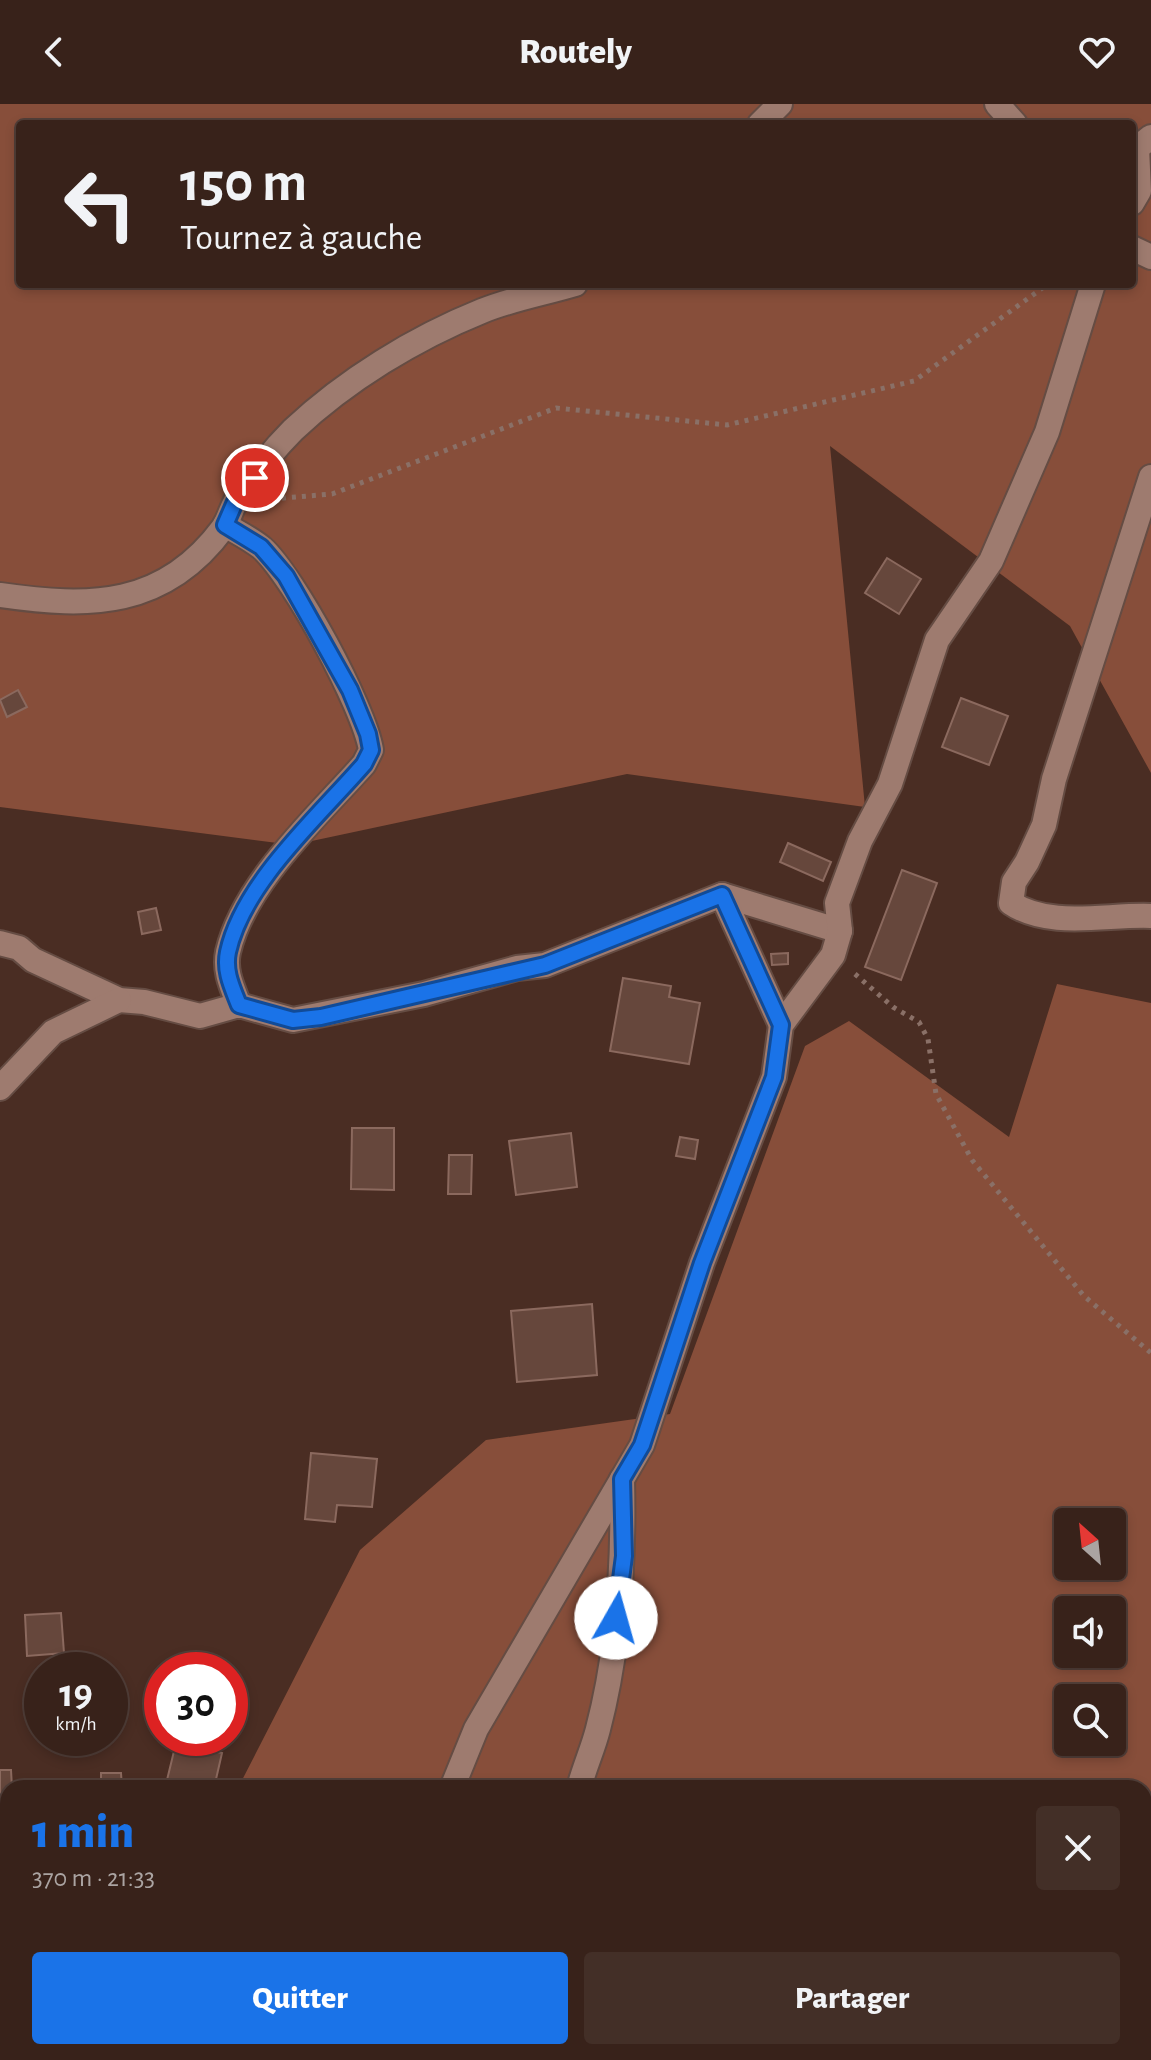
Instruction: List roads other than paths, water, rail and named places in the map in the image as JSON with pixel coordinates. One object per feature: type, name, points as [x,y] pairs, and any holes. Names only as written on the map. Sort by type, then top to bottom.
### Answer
[{"type":"street","points":[[764,120],[780,104]]},
{"type":"street","points":[[997,104],[1011,120]]},
{"type":"street","points":[[1136,196],[1139,191],[1140,146]]},
{"type":"street","points":[[0,595],[53,603],[99,602],[131,596],[166,582],[199,557],[225,525],[235,502],[293,431],[359,378],[431,334],[485,310],[561,288]]},
{"type":"street","points":[[455,1780],[476,1729],[642,1445],[702,1263],[774,1077],[781,1025],[833,955],[840,931],[837,903],[860,841],[890,784],[937,640],[991,561],[1041,446],[1092,288]]},
{"type":"street","points":[[1151,477],[1054,779],[1044,825],[1011,890],[1011,903],[1043,917],[1151,916]]},
{"type":"street","points":[[225,525],[261,547],[286,576],[350,690],[368,734],[371,750],[364,764],[263,879],[246,909],[228,952],[228,975],[239,1005]]},
{"type":"street","points":[[0,943],[8,943],[33,960],[119,1000],[144,1002],[200,1016],[239,1005],[293,1020],[424,994],[517,968],[545,965],[722,895],[840,931]]},
{"type":"street","points":[[722,895],[781,1025]]},
{"type":"street","points":[[0,1088],[53,1032],[119,1000]]},
{"type":"street","points":[[582,1780],[598,1728],[612,1649],[624,1556],[622,1479]]}]
